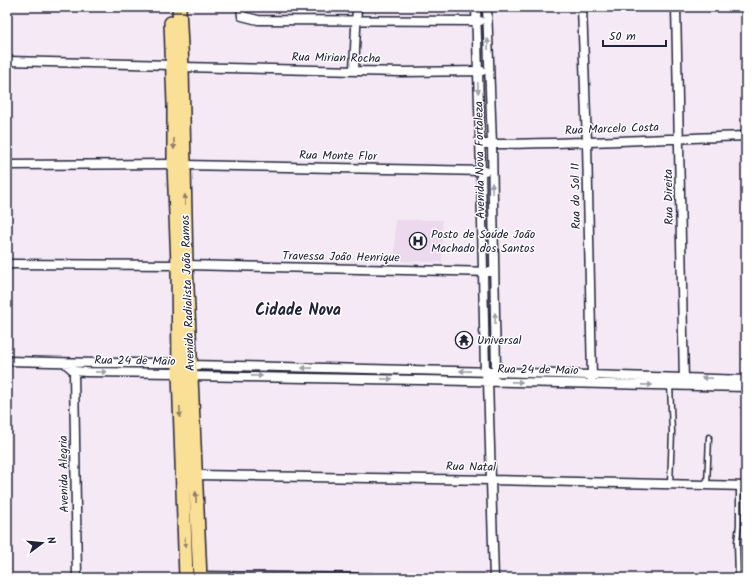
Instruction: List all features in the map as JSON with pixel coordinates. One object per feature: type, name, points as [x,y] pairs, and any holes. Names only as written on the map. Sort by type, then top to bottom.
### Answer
[{"type":"main road","name":"Avenida Radialista João Ramos","points":[[171,7],[177,66]]},
{"type":"main road","name":"Avenida Radialista João Ramos","points":[[179,7],[177,66],[184,369],[186,578]]},
{"type":"main road","name":"Avenida Radialista João Ramos","points":[[184,369],[195,476],[200,577]]},
{"type":"street","points":[[241,7],[242,16],[258,20],[488,21]]},
{"type":"street","points":[[354,70],[357,7]]},
{"type":"street","name":"Avenida Nova Fortaleza","points":[[476,7],[485,372],[488,381],[494,578]]},
{"type":"street","name":"Avenida Nova Fortaleza","points":[[487,7],[492,144],[496,372]]},
{"type":"street","name":"Rua do Sol II","points":[[582,7],[587,143],[592,384]]},
{"type":"street","name":"Rua Direita","points":[[676,7],[684,382]]},
{"type":"street","name":"Rua Mirian Rocha","points":[[7,61],[401,72],[489,71]]},
{"type":"street","name":"Rua Marcelo Costa","points":[[480,144],[587,143],[746,136]]},
{"type":"street","name":"Rua Monte Flor","points":[[7,165],[179,165],[492,171]]},
{"type":"street","name":"Travessa João Henrique","points":[[7,264],[182,265],[494,272]]},
{"type":"street","name":"Rua 24 de Maio","points":[[7,361],[184,369],[231,376],[670,385],[684,382],[746,380]]},
{"type":"street","points":[[65,363],[74,371]]},
{"type":"street","points":[[231,367],[231,376]]},
{"type":"street","name":"Rua 24 de Maio","points":[[74,371],[86,372],[231,367],[421,370],[592,375],[746,387]]},
{"type":"street","points":[[330,368],[330,378]]},
{"type":"street","points":[[421,370],[421,380]]},
{"type":"street","name":"Avenida Alegria","points":[[74,371],[77,578]]},
{"type":"street","points":[[488,381],[496,372]]},
{"type":"street","name":"Rua Natal","points":[[195,476],[491,480],[743,486]]},
{"type":"street","points":[[200,577],[372,578]]},
{"type":"lane","points":[[670,385],[672,432],[670,484]]},
{"type":"lane","points":[[707,485],[709,437]]},
{"type":"lane","points":[[738,578],[737,542],[746,442]]},
{"type":"shaded area","name":"Posto de Saúde João Machado dos Santos","points":[[395,220],[442,220],[442,262],[395,261]]},
{"type":"place","name":"Posto de Saúde João Machado dos Santos","points":[[418,241]]},
{"type":"place","name":"Universal","points":[[464,340]]},
{"type":"district","name":"Cidade Nova","points":[[298,310]]}]
